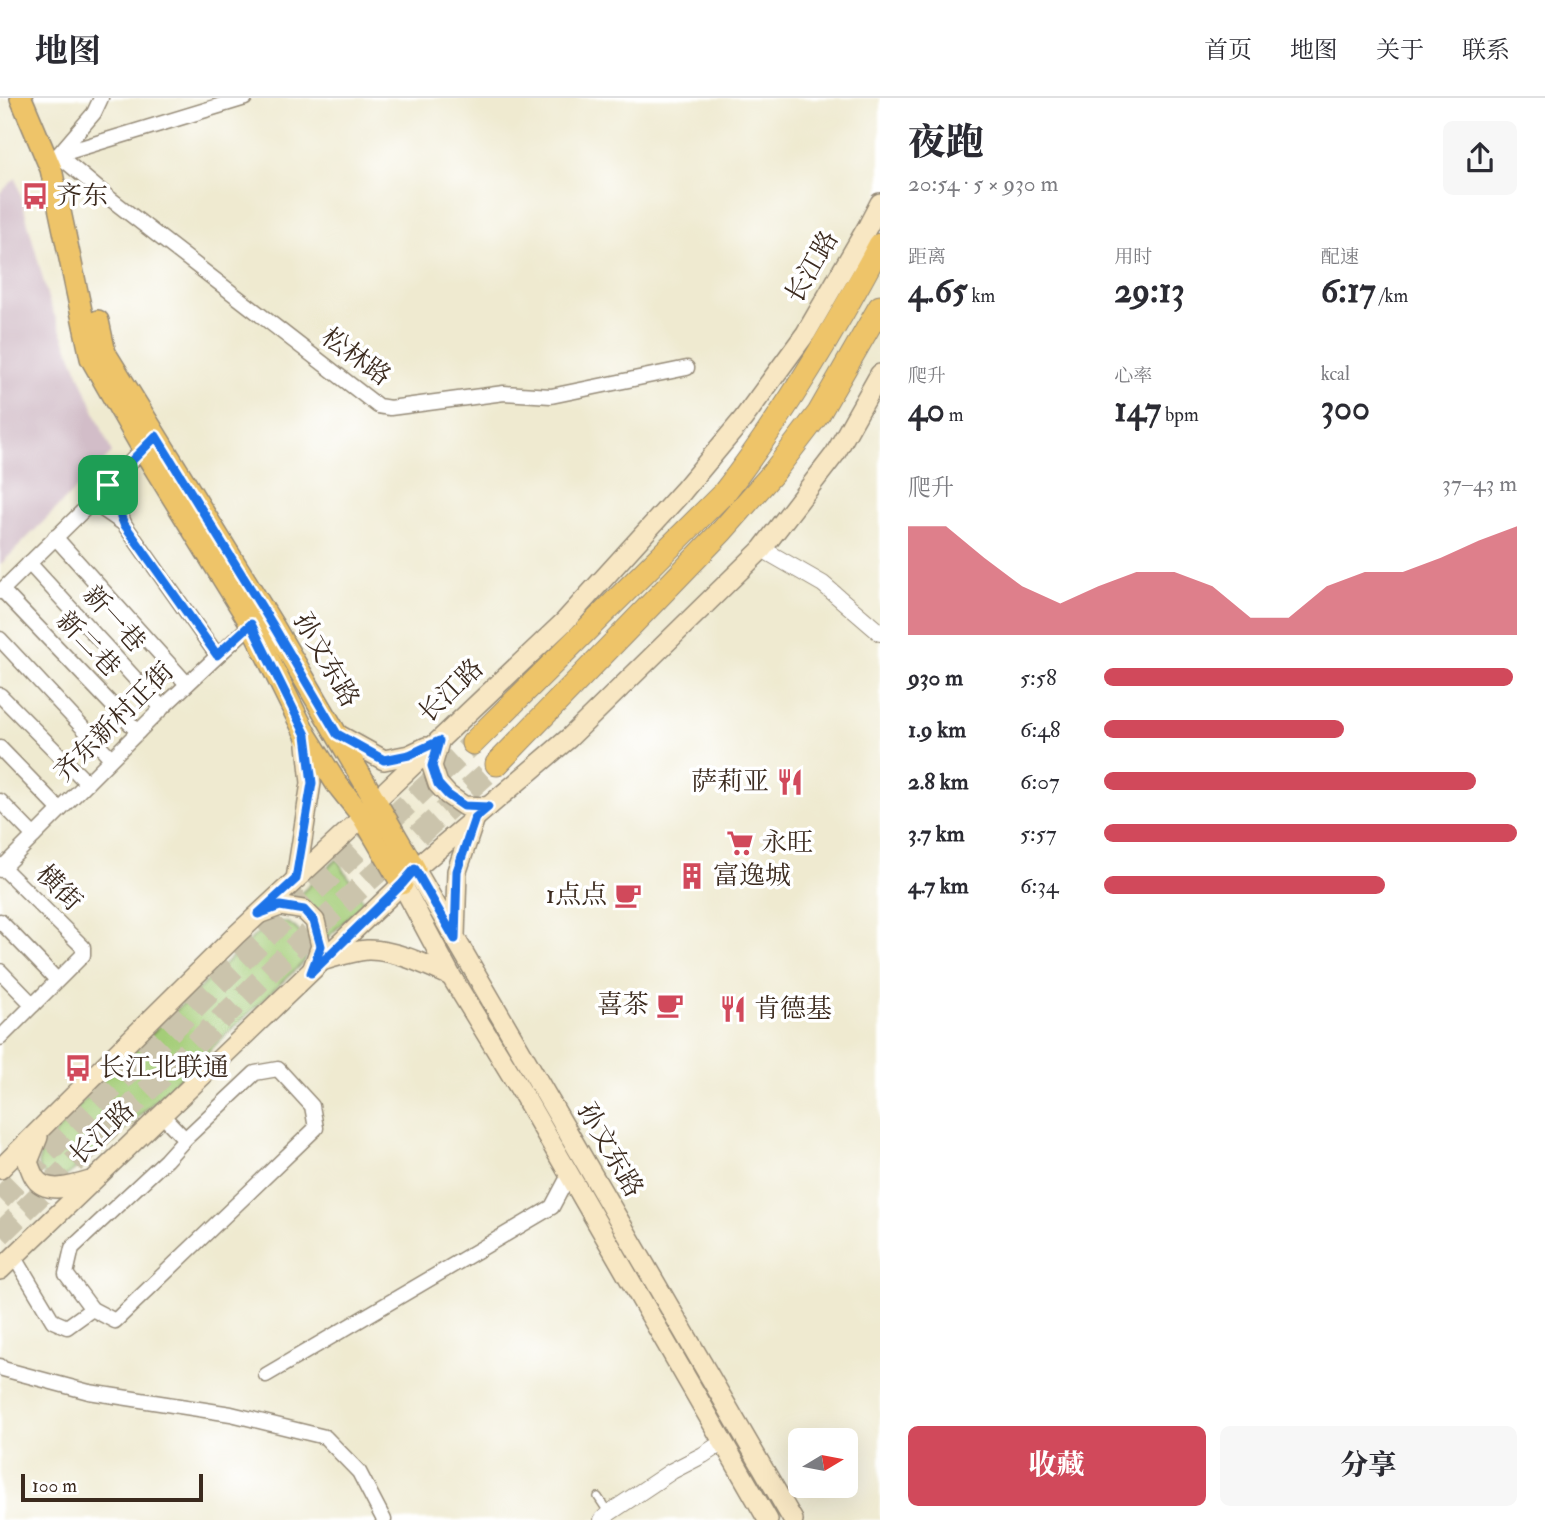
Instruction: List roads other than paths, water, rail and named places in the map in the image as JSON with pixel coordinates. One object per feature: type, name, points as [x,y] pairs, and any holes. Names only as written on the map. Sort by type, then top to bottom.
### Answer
[{"type":"highway","name":"长江路","points":[[473,743],[724,493],[758,450],[790,399],[846,308],[880,244]]},
{"type":"highway","points":[[497,764],[713,541],[774,472],[819,413],[880,307]]},
{"type":"main road","name":"孙文东路","points":[[21,98],[52,157]]},
{"type":"main road","name":"孙文东路","points":[[34,98],[52,157],[51,169],[91,358],[150,442],[258,618],[337,734],[369,809],[408,877],[450,976],[523,1094],[768,1520]]},
{"type":"main road","name":"长江路","points":[[0,1169],[258,914],[565,621],[683,491],[743,419],[806,333],[880,203]]},
{"type":"main road","name":"长江路","points":[[7,1263],[408,877],[569,738],[762,549],[835,454],[880,374]]},
{"type":"main road","name":"孙文东路","points":[[258,618],[306,735],[336,783],[369,809]]},
{"type":"main road","points":[[337,734],[384,760],[409,755],[439,741]]},
{"type":"main road","points":[[296,879],[312,783],[306,735]]},
{"type":"main road","points":[[439,741],[432,766],[438,784],[464,806],[482,812],[457,871],[455,939]]},
{"type":"main road","name":"孙文东路","points":[[408,877],[455,939],[793,1520]]},
{"type":"main road","points":[[258,914],[280,906],[304,910],[314,921],[321,946],[317,966]]},
{"type":"main road","points":[[317,966],[355,952],[380,950],[425,964],[450,976]]},
{"type":"main road","points":[[43,1127],[29,1162],[34,1178],[41,1185],[60,1188],[92,1181]]},
{"type":"street","points":[[52,157],[94,113],[101,98]]},
{"type":"street","points":[[52,157],[245,98]]},
{"type":"street","name":"松林路","points":[[52,157],[108,197],[378,406],[390,408],[503,393],[551,396],[687,368]]},
{"type":"street","points":[[1,591],[150,442]]},
{"type":"street","points":[[108,485],[124,524],[217,655]]},
{"type":"street","points":[[92,502],[124,524]]},
{"type":"street","points":[[55,537],[187,684]]},
{"type":"street","points":[[762,549],[823,584],[880,633]]},
{"type":"street","name":"新一巷","points":[[29,563],[162,708]]},
{"type":"street","name":"新二巷","points":[[1,591],[138,732]]},
{"type":"street","name":"齐东新村正街","points":[[1,867],[162,708],[258,618]]},
{"type":"street","points":[[0,639],[111,758]]},
{"type":"street","points":[[0,695],[87,783]]},
{"type":"street","points":[[0,748],[60,810]]},
{"type":"street","points":[[0,801],[34,836]]},
{"type":"street","name":"横街","points":[[1,867],[83,947],[83,955],[57,981]]},
{"type":"street","points":[[0,921],[57,981],[2,1032]]},
{"type":"street","points":[[0,971],[33,1005]]},
{"type":"street","points":[[278,1069],[312,1106],[316,1128],[115,1321],[92,1309],[66,1274],[72,1248],[185,1139],[255,1073],[278,1069]]},
{"type":"street","points":[[162,1115],[185,1139]]},
{"type":"street","points":[[266,1375],[552,1207],[569,1175]]},
{"type":"street","points":[[7,1263],[53,1321],[67,1327],[92,1309]]},
{"type":"street","points":[[0,1366],[89,1392],[231,1414],[325,1437],[359,1472],[384,1520]]},
{"type":"street","points":[[605,1517],[672,1471],[723,1442]]},
{"type":"lane","points":[[598,1497],[605,1517]]},
{"type":"tunnel","points":[[0,1199],[282,921],[473,743]]},
{"type":"tunnel","points":[[0,1234],[298,944],[497,764]]},
{"type":"place","name":"齐东","points":[[35,196]]},
{"type":"place","name":"萨莉亚","points":[[790,782]]},
{"type":"place","name":"永旺","points":[[740,843]]},
{"type":"place","name":"富逸城","points":[[692,876]]},
{"type":"place","name":"1点点","points":[[628,895]]},
{"type":"place","name":"喜茶","points":[[670,1005]]},
{"type":"place","name":"肯德基","points":[[733,1009]]},
{"type":"place","name":"长江北联通","points":[[78,1068]]}]
